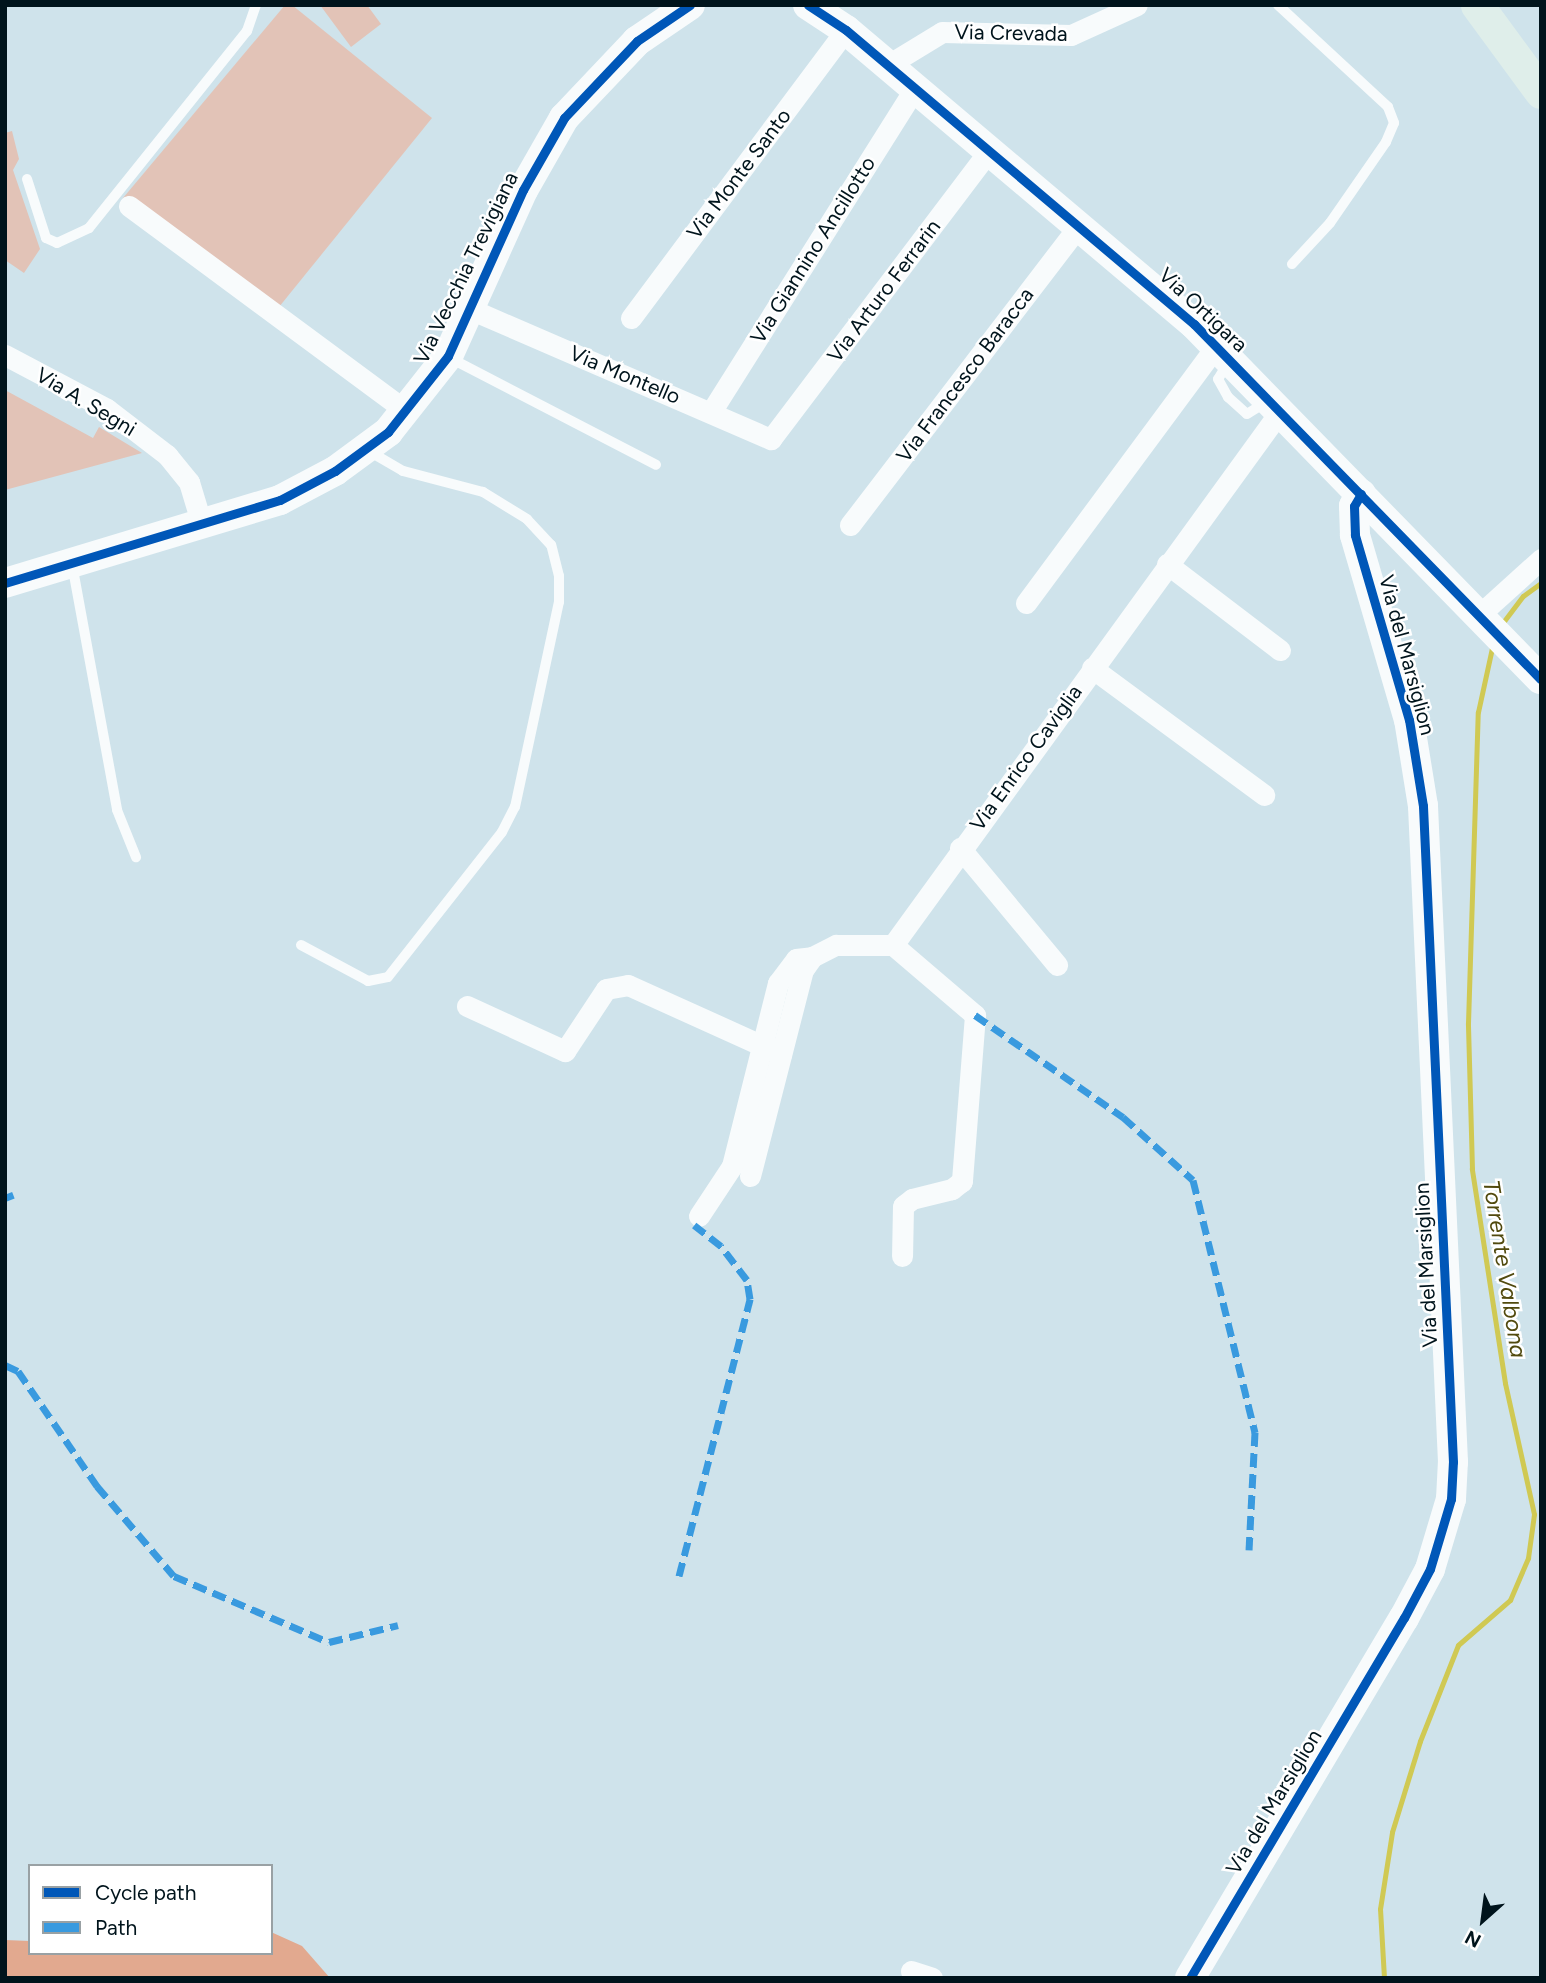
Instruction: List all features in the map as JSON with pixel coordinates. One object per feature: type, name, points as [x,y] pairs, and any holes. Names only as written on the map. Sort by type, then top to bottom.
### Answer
[{"type":"main road","points":[[1477,5],[1541,92]]},
{"type":"street","name":"Via Vecchia Trevigiana","points":[[5,583],[280,500],[367,450],[407,412],[448,356],[528,180],[564,118],[637,41],[690,5]]},
{"type":"street","name":"Via Ortigara","points":[[808,5],[846,30],[888,65],[1079,225],[1224,352],[1526,664]]},
{"type":"street","name":"Via Crevada","points":[[888,65],[942,32],[1071,35],[1137,5]]},
{"type":"street","name":"Via Monte Santo","points":[[631,318],[846,30]]},
{"type":"street","name":"Via Giannino Ancillotto","points":[[711,412],[915,88]]},
{"type":"street","name":"Via Arturo Ferrarin","points":[[778,432],[989,151]]},
{"type":"street","points":[[129,206],[407,412]]},
{"type":"street","name":"Via Francesco Baracca","points":[[850,525],[1079,225]]},
{"type":"street","name":"Via Montello","points":[[471,309],[771,439],[778,432]]},
{"type":"street","name":"Via Ortigara","points":[[1026,603],[1224,352]]},
{"type":"street","name":"Via A. Segni","points":[[5,355],[107,410],[177,465],[188,482],[202,525]]},
{"type":"street","name":"Via Enrico Caviglia","points":[[892,945],[1167,564],[1276,405]]},
{"type":"street","name":"Via del Marsiglion","points":[[1190,1978],[1404,1618],[1430,1569],[1451,1499],[1423,806],[1409,719],[1355,535],[1354,506],[1361,494]]},
{"type":"street","points":[[1483,620],[1541,559]]},
{"type":"street","points":[[1167,564],[1280,650]]},
{"type":"street","points":[[1526,664],[1541,700]]},
{"type":"street","name":"Via Enrico Caviglia","points":[[1092,668],[1264,795]]},
{"type":"street","name":"Via Enrico Caviglia","points":[[960,848],[1057,965]]},
{"type":"street","points":[[699,1216],[732,1166],[772,1050],[803,970],[812,957],[836,945],[892,945],[975,1015],[962,1181],[952,1189],[912,1199],[903,1206],[902,1256]]},
{"type":"street","points":[[467,1006],[565,1051],[606,989],[628,985],[772,1050]]},
{"type":"street","points":[[750,1176],[772,1050]]},
{"type":"street","points":[[911,1971],[933,1978]]},
{"type":"lane","points":[[27,178],[46,238],[57,243],[89,228],[247,30],[256,5]]},
{"type":"lane","points":[[1278,5],[1388,107],[1394,123],[1386,142],[1330,223],[1292,264]]},
{"type":"lane","points":[[448,356],[656,465]]},
{"type":"lane","points":[[301,945],[368,981],[388,977],[502,832],[515,807],[559,602],[559,576],[551,545],[527,519],[483,492],[403,471],[367,450]]},
{"type":"lane","points":[[72,564],[117,810],[136,857]]},
{"type":"shaded area","points":[[285,5],[292,5],[432,118],[279,307],[123,198]]},
{"type":"shaded area","points":[[320,5],[367,5],[381,24],[351,47]]},
{"type":"shaded area","points":[[12,131],[19,159],[13,170],[40,249],[24,273],[5,260],[5,133]]},
{"type":"shaded area","points":[[5,390],[93,438],[99,427],[142,453],[5,490]]},
{"type":"shaded area","points":[[273,1933],[302,1946],[330,1978],[5,1978],[5,1940],[28,1941],[28,1955],[273,1955]]},
{"type":"waterway","name":"Torrente Valbona","points":[[1501,625],[1523,596],[1541,583]]},
{"type":"waterway","name":"Torrente Valbona","points":[[1384,1978],[1380,1909],[1392,1832],[1420,1741],[1458,1645],[1510,1600],[1528,1558],[1534,1514],[1505,1383],[1472,1169],[1468,1023],[1478,712],[1493,643]]},
{"type":"marked path","points":[[975,1015],[1123,1117],[1193,1180],[1255,1432],[1249,1550]]},
{"type":"marked path","points":[[5,1198],[13,1195]]},
{"type":"marked path","points":[[679,1576],[750,1299],[747,1280],[721,1246],[694,1225]]},
{"type":"marked path","points":[[5,1365],[18,1371],[97,1486],[174,1576],[329,1642],[398,1625]]},
{"type":"cycle path","points":[[5,583],[280,500],[335,471],[388,432],[448,356],[523,190],[564,118],[637,41],[690,5]]},
{"type":"cycle path","points":[[808,5],[846,30],[1194,324],[1541,679]]},
{"type":"cycle path","points":[[1190,1978],[1404,1618],[1430,1569],[1451,1499],[1453,1462],[1423,806],[1409,720],[1355,535],[1354,506],[1361,494]]}]
